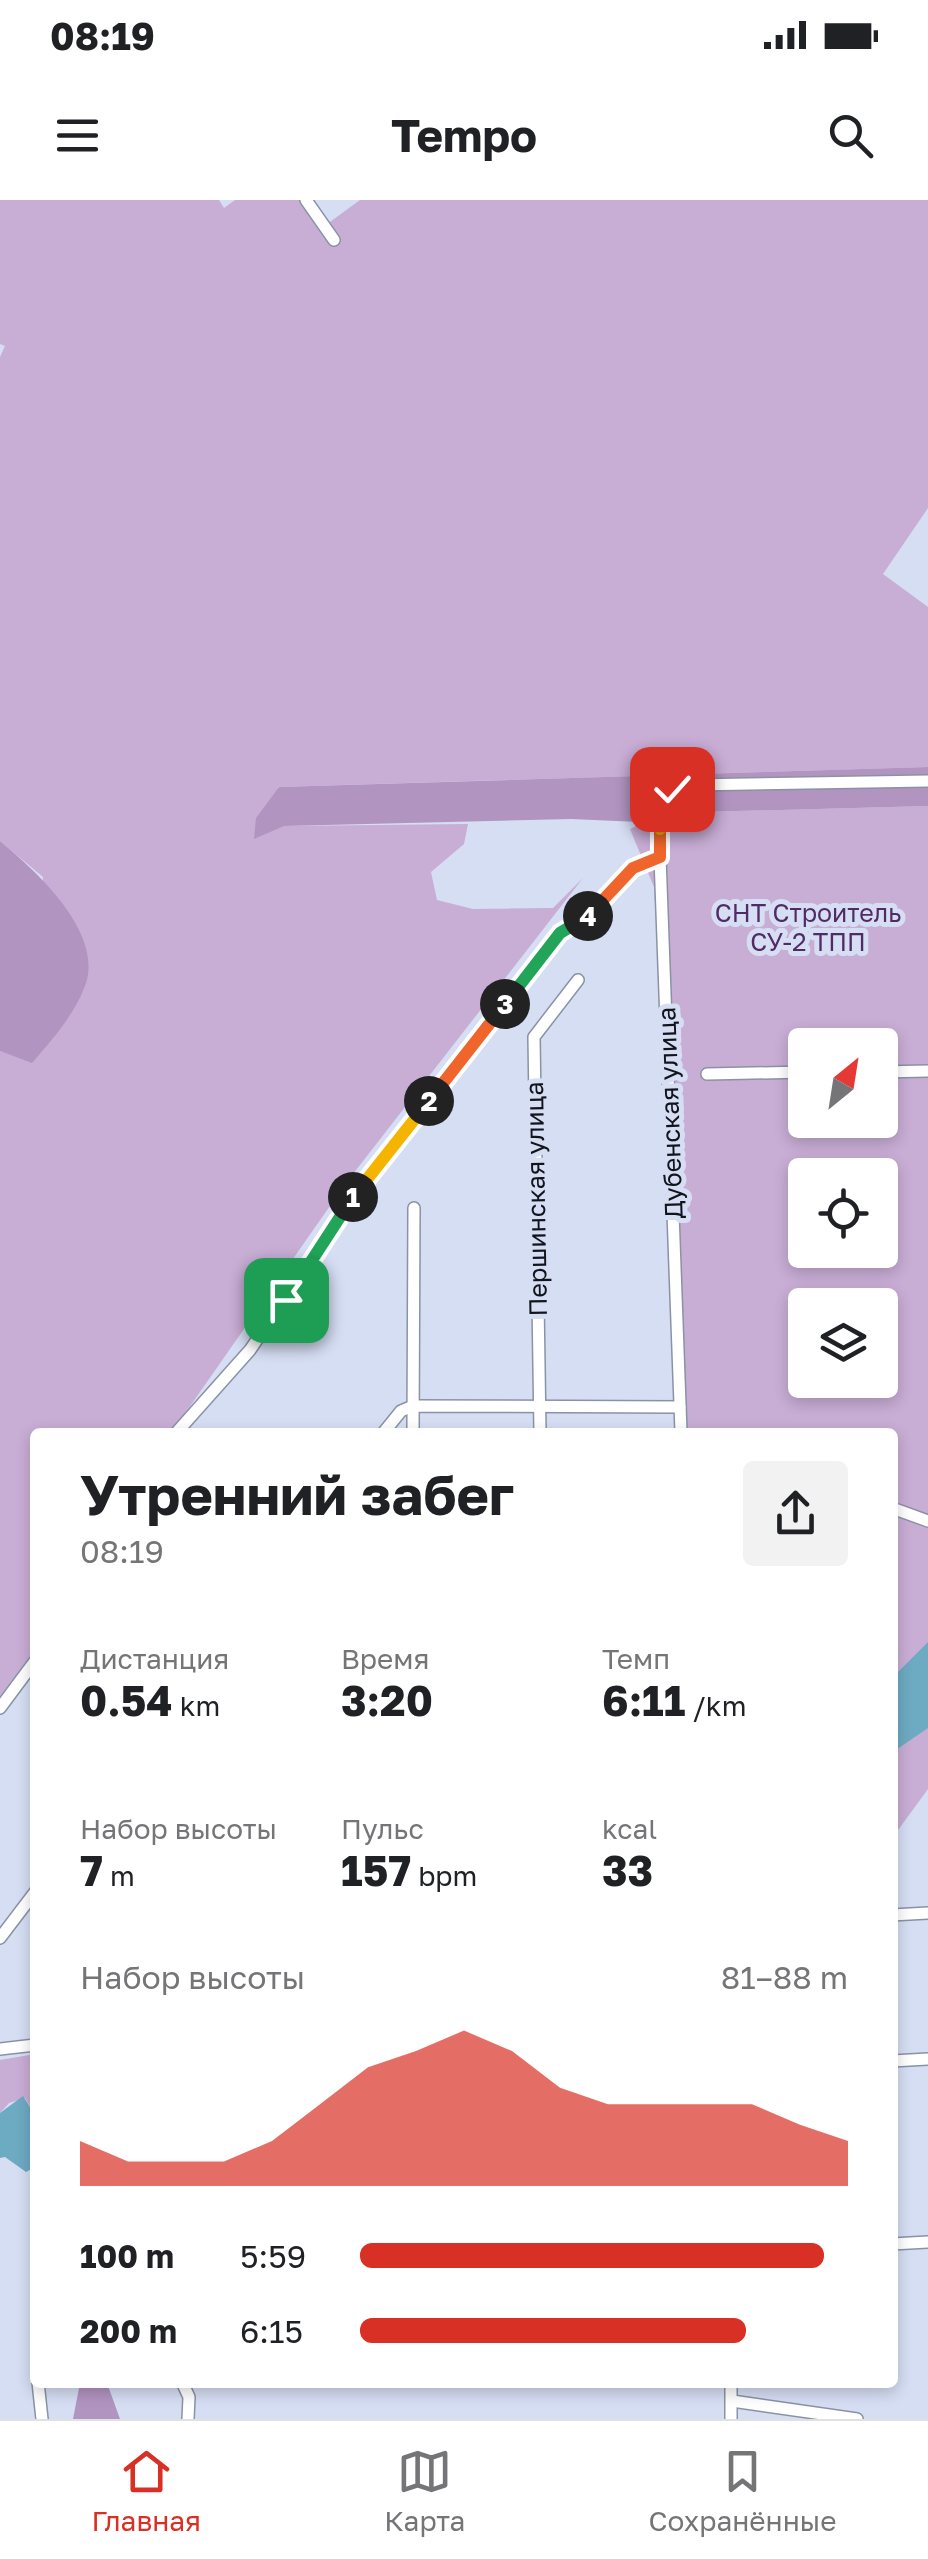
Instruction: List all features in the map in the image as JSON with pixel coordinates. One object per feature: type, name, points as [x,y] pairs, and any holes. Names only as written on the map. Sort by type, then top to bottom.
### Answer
[{"type":"street","points":[[306,200],[334,240]]},
{"type":"street","name":"Дубенская улица","points":[[681,1428],[660,857],[660,815],[665,795],[678,786],[691,784],[928,781]]},
{"type":"street","points":[[181,1428],[250,1350],[361,1187],[560,933],[582,922],[633,868],[660,857]]},
{"type":"street","name":"Першинская улица","points":[[540,1428],[534,1036],[578,980]]},
{"type":"street","points":[[898,1072],[928,1071]]},
{"type":"street","points":[[707,1074],[788,1072]]},
{"type":"street","points":[[414,1208],[414,1428]]},
{"type":"street","points":[[387,1428],[401,1411],[413,1406],[680,1408]]},
{"type":"street","points":[[898,1510],[928,1521]]},
{"type":"street","points":[[0,1708],[30,1668]]},
{"type":"street","points":[[0,1938],[30,1899]]},
{"type":"street","points":[[898,1915],[928,1913]]},
{"type":"street","points":[[0,2049],[30,2046]]},
{"type":"street","points":[[898,2061],[928,2059]]},
{"type":"street","points":[[898,2244],[928,2242]]},
{"type":"street","points":[[39,2388],[42,2419]]},
{"type":"street","points":[[184,2388],[189,2402],[188,2419]]},
{"type":"street","points":[[731,2388],[731,2419]]},
{"type":"street","points":[[732,2401],[858,2419]]},
{"type":"green space","points":[[0,200],[219,200],[224,208],[235,200],[302,200],[323,227],[360,200],[928,200],[928,508],[883,574],[928,607],[928,767],[278,787],[284,826],[468,824],[464,844],[431,872],[437,900],[473,909],[553,908],[583,878],[346,1183],[175,1428],[30,1428],[30,1658],[0,1697],[0,1051],[32,1062],[43,877],[0,841],[0,357],[5,346],[0,344]]},
{"type":"green space","name":"СНТ Строитель СУ-2 ТПП","points":[[928,806],[928,1789],[898,1830],[898,1428],[677,1428],[667,1122],[654,887],[630,829],[664,813]]},
{"type":"green space","points":[[30,2055],[30,2106],[25,2098],[9,2103],[0,2113],[0,2060]]},
{"type":"shaded area","points":[[928,767],[928,806],[664,813],[639,822],[571,819],[284,826],[254,839],[256,818],[279,787]]},
{"type":"shaded area","points":[[0,841],[64,905],[85,945],[89,966],[75,1007],[32,1063],[0,1051]]},
{"type":"shaded area","points":[[79,2388],[109,2388],[120,2419],[73,2419]]},
{"type":"water","points":[[928,1642],[928,1728],[898,1749],[898,1672]]},
{"type":"water","points":[[23,2096],[30,2107],[30,2170],[26,2172],[5,2157],[0,2158],[0,2113]]},
{"type":"route","points":[[286,1300],[361,1187],[560,933],[582,922],[633,868],[660,857],[661,804],[672,789]]}]
